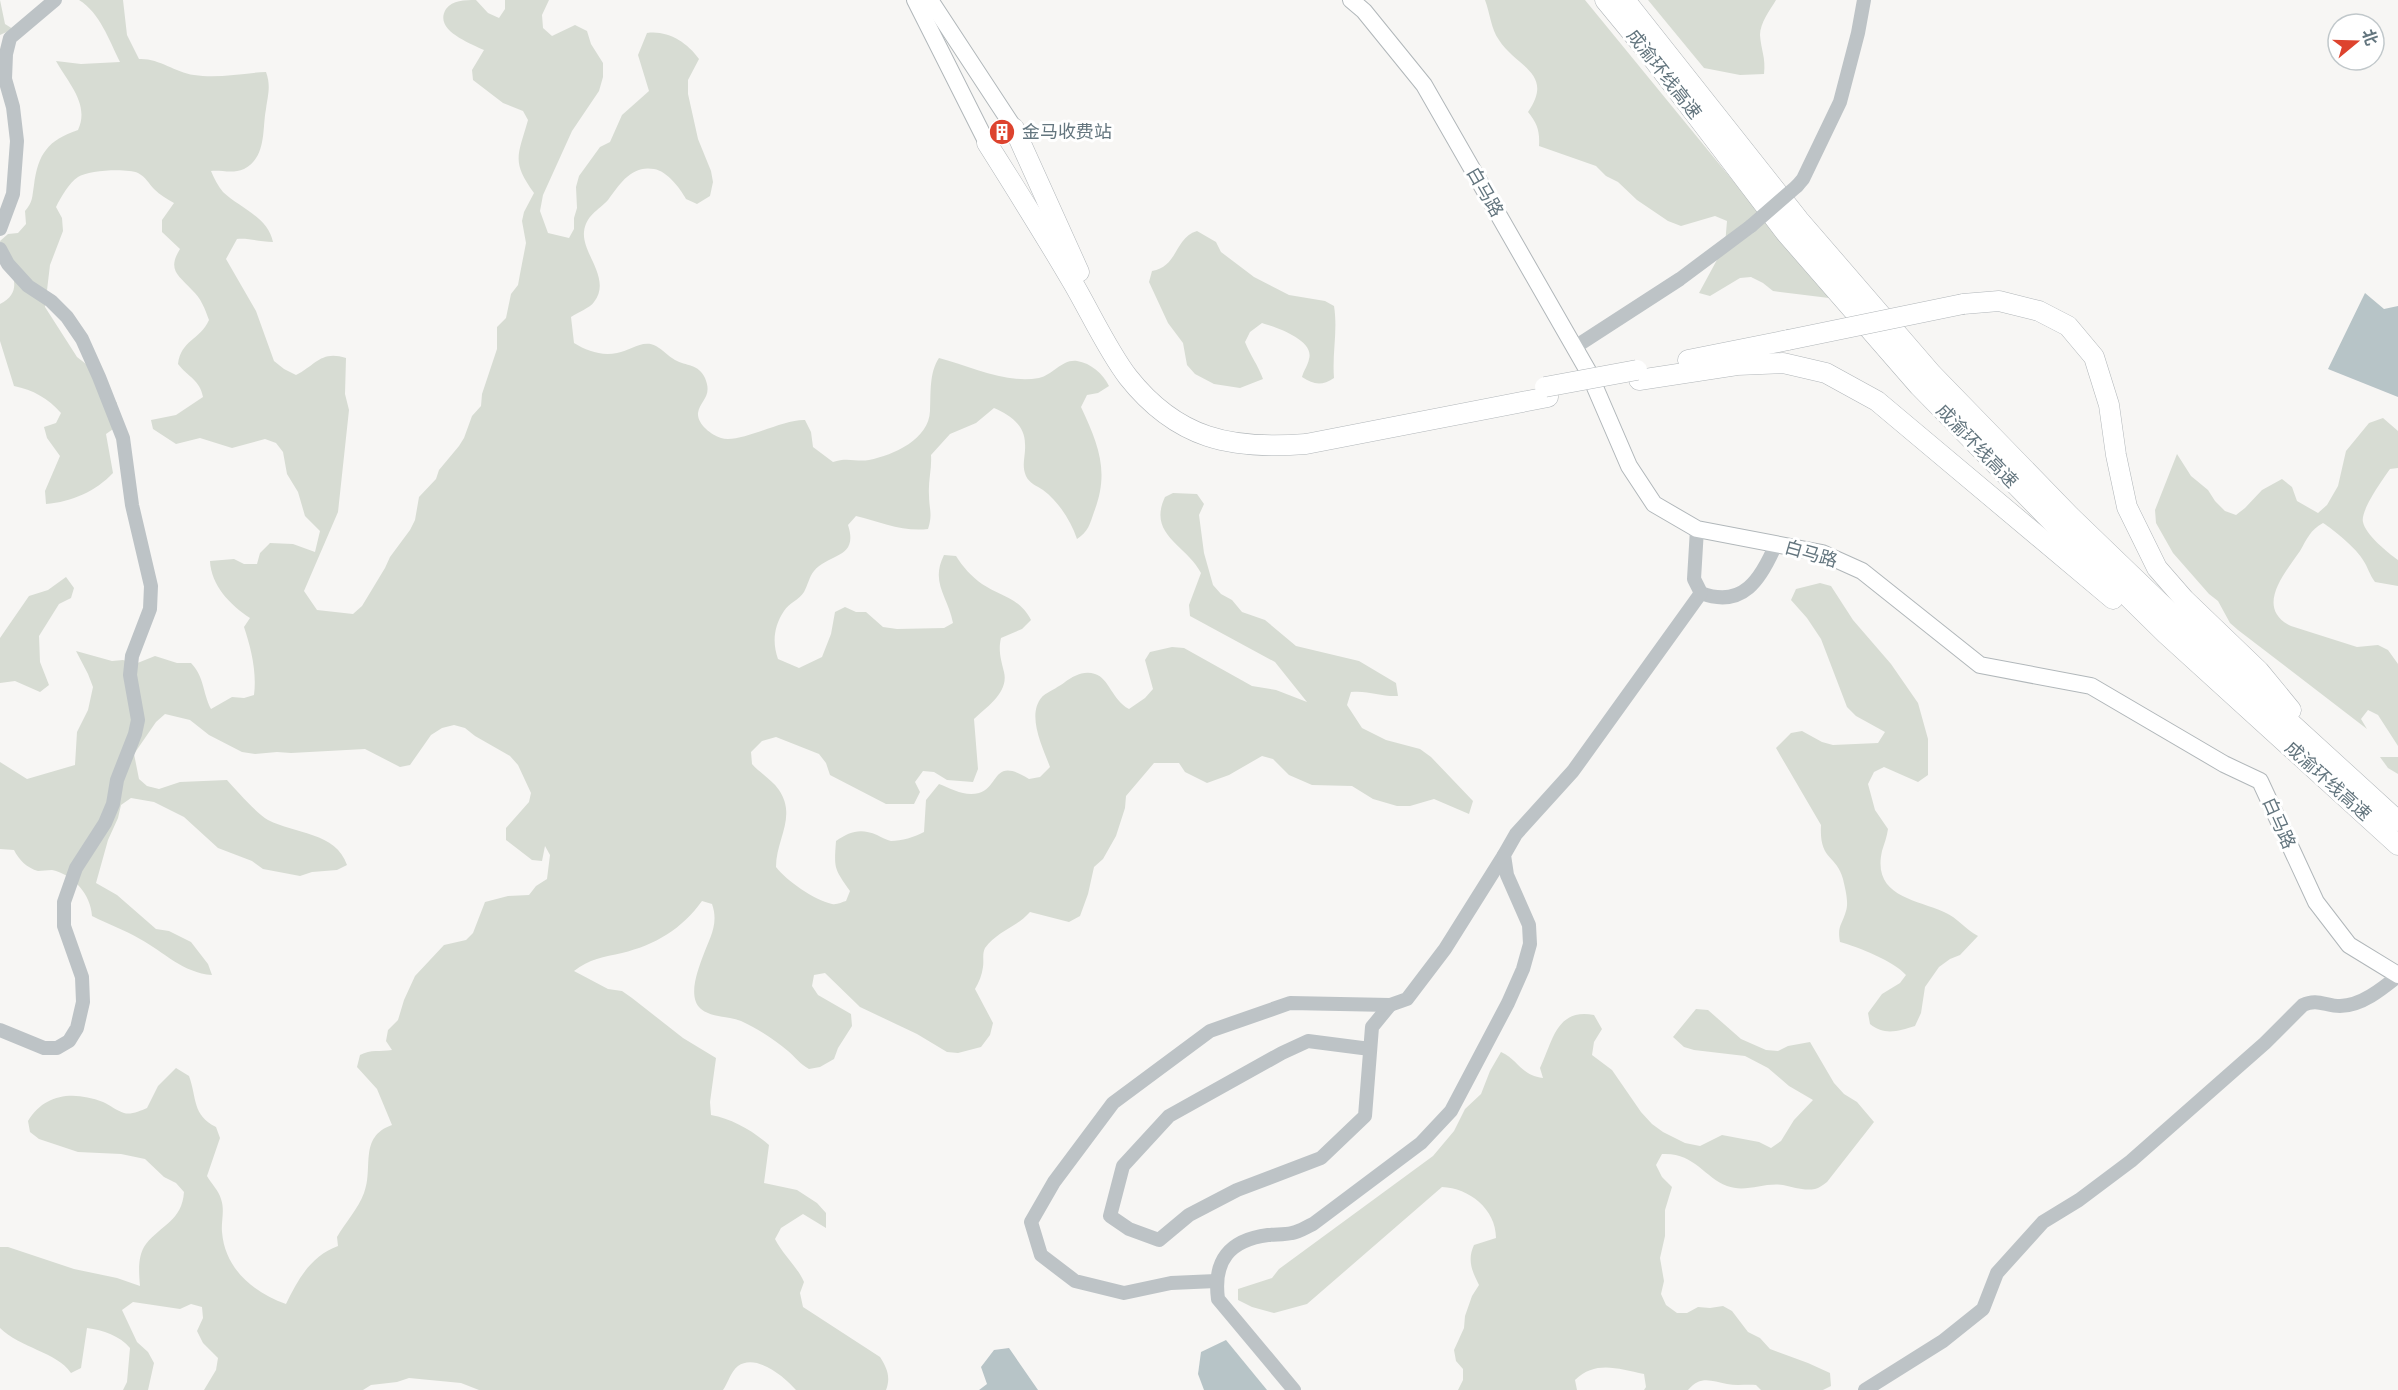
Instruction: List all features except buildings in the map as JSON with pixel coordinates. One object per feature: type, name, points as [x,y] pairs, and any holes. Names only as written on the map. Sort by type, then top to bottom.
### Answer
[{"type":"highway","name":"成渝环线高速","points":[[1605,0],[1654,60],[1785,232],[1919,386],[2166,634],[2398,845]]},
{"type":"highway","name":"成渝环线高速","points":[[1625,0],[1799,220],[1932,374],[2070,516],[2162,605],[2398,821]]},
{"type":"highway","points":[[1014,128],[1076,266],[1116,338],[1137,370],[1166,403],[1198,422],[1224,430],[1267,437],[1305,435],[1638,375],[1788,340],[1963,304],[1999,301],[2039,311],[2068,326],[2094,357],[2109,405],[2127,507],[2157,568],[2184,599],[2259,671],[2337,765]]},
{"type":"highway","points":[[987,142],[1128,376],[1162,412],[1193,431],[1227,442],[1266,447],[1306,444],[1547,392]]},
{"type":"highway","points":[[1638,375],[1737,365],[1783,363],[1826,373],[1877,401],[2278,736]]},
{"type":"main road","points":[[915,0],[987,142]]},
{"type":"main road","points":[[930,0],[1014,128]]},
{"type":"main road","name":"白马路","points":[[1351,0],[1364,11],[1424,85],[1575,347],[1588,371],[1629,466],[1654,504],[1697,529],[1822,554],[1862,571],[1980,665],[2091,686],[2224,764],[2260,781],[2316,902],[2349,945],[2398,976]]},
{"type":"street","points":[[0,229],[13,194],[17,141],[13,106],[5,78],[6,54],[10,38],[55,0]]},
{"type":"street","points":[[1575,347],[1680,279],[1751,226],[1803,179],[1840,102],[1864,0]]},
{"type":"street","points":[[0,249],[8,264],[28,286],[51,301],[67,317],[82,339],[123,438],[134,513],[151,586],[150,609],[132,656],[130,675],[138,720],[135,734],[117,780],[109,813],[76,868],[64,902],[64,926],[82,977],[83,1002],[77,1028],[69,1041],[57,1048],[44,1048],[0,1030]]},
{"type":"street","points":[[1697,529],[1694,579],[1701,593],[1716,599],[1734,596],[1752,587],[1765,570],[1776,544]]},
{"type":"street","points":[[1216,1281],[1172,1284],[1124,1293],[1075,1281],[1041,1255],[1031,1222],[1054,1182],[1113,1103],[1210,1031],[1290,1003],[1390,1005],[1407,999],[1445,949],[1516,834],[1573,771],[1701,593]]},
{"type":"street","points":[[1294,1390],[1218,1299],[1216,1281],[1221,1262],[1231,1249],[1266,1235],[1293,1233],[1313,1224],[1421,1143],[1451,1111],[1508,1003],[1523,969],[1530,944],[1529,926],[1507,875],[1504,855]]},
{"type":"street","points":[[1865,1390],[1943,1341],[1983,1309],[1998,1273],[2043,1222],[2079,1200],[2131,1161],[2265,1043],[2303,1005],[2310,1001],[2343,1006],[2357,1002],[2380,990],[2398,976]]},
{"type":"street","points":[[1370,1049],[1308,1041],[1169,1116],[1123,1166],[1110,1216],[1129,1229],[1159,1240],[1198,1210],[1237,1191],[1321,1158],[1365,1116],[1370,1049],[1371,1027],[1390,1005]]},
{"type":"shaded area","points":[[0,0],[5,24],[13,29],[0,35]]},
{"type":"shaded area","points":[[79,0],[123,0],[127,35],[139,59],[203,76],[266,72],[268,94],[262,142],[257,157],[244,169],[232,172],[211,171],[223,192],[259,219],[270,233],[273,242],[237,239],[226,259],[256,311],[274,361],[296,375],[324,357],[346,358],[345,394],[349,410],[338,512],[304,591],[317,610],[353,614],[362,606],[390,557],[410,530],[415,520],[419,497],[436,479],[439,470],[459,446],[472,416],[481,406],[482,394],[497,349],[497,327],[506,318],[511,294],[518,285],[526,243],[522,221],[534,193],[519,165],[519,150],[528,120],[523,111],[503,103],[473,80],[472,70],[484,50],[455,35],[449,29],[443,17],[446,9],[455,2],[476,0],[488,13],[499,18],[505,9],[505,0],[549,0],[542,15],[543,28],[552,36],[575,25],[587,31],[591,44],[603,63],[603,77],[599,91],[572,131],[543,195],[540,211],[548,233],[569,238],[574,229],[577,208],[576,187],[579,176],[600,147],[610,142],[622,115],[649,91],[638,55],[647,33],[662,33],[676,38],[689,47],[699,59],[688,80],[688,94],[698,139],[713,182],[710,196],[697,204],[686,199],[677,185],[659,170],[639,170],[627,177],[590,217],[584,232],[587,249],[600,284],[599,293],[592,304],[571,317],[574,343],[605,354],[622,352],[646,344],[656,346],[675,360],[696,368],[702,373],[708,390],[699,409],[698,417],[702,425],[713,434],[721,438],[739,438],[785,423],[805,420],[811,432],[813,447],[833,462],[879,458],[899,450],[917,437],[924,430],[928,421],[932,377],[939,358],[1014,379],[1039,378],[1067,362],[1077,361],[1096,370],[1109,386],[1098,393],[1087,395],[1081,407],[1097,446],[1101,484],[1090,524],[1084,534],[1077,539],[1059,506],[1027,478],[1024,468],[1024,437],[1019,426],[1011,417],[994,408],[976,423],[950,434],[931,455],[929,490],[931,515],[928,529],[901,528],[856,516],[848,525],[850,536],[846,550],[820,565],[811,576],[804,592],[784,611],[776,628],[776,653],[778,659],[799,668],[822,657],[831,634],[835,612],[845,607],[856,612],[866,612],[883,627],[944,628],[953,623],[939,582],[940,565],[944,555],[956,556],[974,578],[1015,602],[1031,620],[1022,629],[1001,638],[1000,651],[1005,679],[996,698],[974,719],[978,769],[973,782],[947,780],[934,772],[923,771],[915,782],[920,792],[914,804],[886,804],[830,775],[826,763],[819,754],[776,737],[762,741],[751,752],[752,764],[776,786],[784,800],[786,819],[776,867],[787,878],[801,889],[825,902],[838,904],[846,901],[850,891],[835,863],[836,841],[851,833],[861,831],[889,841],[916,836],[924,832],[926,800],[939,784],[959,792],[974,794],[986,790],[1002,772],[1017,773],[1029,779],[1040,777],[1050,767],[1037,732],[1037,704],[1043,696],[1079,674],[1091,673],[1100,676],[1118,700],[1129,709],[1153,689],[1145,660],[1150,652],[1172,647],[1184,648],[1252,686],[1276,690],[1307,702],[1275,662],[1190,616],[1189,605],[1201,573],[1195,563],[1171,539],[1161,521],[1161,510],[1165,497],[1173,493],[1197,494],[1204,504],[1199,515],[1204,553],[1213,585],[1221,594],[1232,600],[1242,612],[1265,620],[1296,646],[1359,661],[1396,683],[1398,696],[1351,692],[1347,705],[1362,728],[1386,740],[1420,749],[1431,757],[1473,801],[1469,814],[1434,799],[1410,806],[1397,806],[1373,799],[1352,786],[1312,785],[1289,775],[1273,759],[1262,756],[1229,775],[1207,783],[1185,772],[1179,763],[1154,763],[1126,796],[1125,808],[1116,836],[1103,859],[1094,867],[1080,916],[1069,922],[1030,912],[995,937],[985,948],[982,973],[975,989],[993,1023],[990,1035],[981,1047],[958,1053],[947,1052],[917,1034],[860,1007],[825,973],[814,975],[812,986],[818,995],[851,1014],[852,1026],[834,1059],[820,1067],[809,1069],[777,1043],[747,1024],[705,1012],[697,1004],[694,991],[715,918],[712,904],[702,901],[677,928],[657,940],[634,950],[591,961],[574,971],[608,989],[622,991],[683,1038],[716,1058],[710,1102],[711,1115],[742,1126],[769,1145],[764,1183],[797,1190],[817,1203],[826,1213],[826,1228],[803,1214],[781,1228],[775,1239],[804,1282],[800,1293],[803,1307],[880,1357],[888,1373],[886,1390],[796,1390],[778,1373],[753,1362],[738,1366],[723,1390],[479,1390],[461,1383],[409,1378],[371,1385],[363,1390],[204,1390],[216,1370],[218,1358],[203,1343],[197,1331],[203,1318],[202,1307],[191,1304],[180,1309],[133,1302],[122,1310],[137,1342],[148,1352],[154,1363],[148,1390],[123,1390],[127,1382],[130,1348],[116,1337],[93,1329],[87,1328],[81,1368],[71,1373],[57,1360],[18,1341],[0,1328],[0,1247],[8,1247],[74,1269],[117,1278],[140,1286],[139,1265],[143,1249],[175,1216],[184,1192],[145,1159],[121,1154],[78,1152],[39,1139],[30,1132],[28,1121],[35,1112],[52,1100],[81,1096],[103,1102],[121,1112],[133,1113],[147,1108],[158,1086],[176,1068],[189,1076],[199,1111],[208,1122],[216,1127],[220,1138],[207,1176],[219,1193],[222,1203],[222,1232],[229,1257],[235,1268],[252,1286],[286,1304],[306,1269],[320,1256],[338,1246],[337,1237],[364,1193],[371,1145],[381,1130],[392,1125],[377,1089],[357,1067],[360,1055],[372,1051],[392,1050],[386,1041],[388,1030],[398,1020],[415,976],[444,945],[466,940],[473,933],[485,902],[508,896],[529,895],[536,886],[547,879],[550,855],[545,846],[542,861],[532,860],[506,840],[506,828],[529,802],[531,793],[518,765],[510,756],[465,728],[454,725],[442,728],[431,735],[410,765],[400,767],[365,749],[255,754],[242,752],[209,735],[190,720],[165,714],[156,722],[134,754],[139,779],[147,786],[159,789],[180,782],[227,780],[263,817],[279,825],[324,840],[342,854],[347,865],[337,870],[312,872],[300,876],[263,869],[252,861],[218,848],[184,817],[154,802],[131,798],[121,805],[96,883],[117,895],[156,929],[169,931],[191,942],[208,964],[212,975],[183,966],[149,944],[92,916],[85,894],[67,876],[52,870],[34,870],[18,857],[14,850],[0,849],[0,762],[27,779],[75,765],[77,732],[88,710],[93,687],[76,651],[112,661],[123,660],[135,664],[155,656],[177,663],[191,663],[199,674],[211,709],[232,697],[244,698],[254,695],[253,660],[244,627],[250,618],[223,594],[214,578],[210,561],[234,559],[244,564],[257,564],[260,553],[270,543],[293,544],[315,552],[320,531],[305,516],[298,492],[287,474],[283,452],[276,443],[265,439],[232,448],[200,438],[176,444],[153,429],[151,420],[176,415],[203,397],[196,383],[178,364],[183,350],[201,332],[209,320],[198,297],[176,272],[174,262],[180,249],[162,232],[162,220],[174,203],[133,171],[98,171],[78,177],[68,186],[56,207],[62,218],[63,231],[50,265],[45,307],[77,357],[86,364],[117,403],[116,427],[106,434],[113,473],[99,485],[83,494],[65,501],[46,504],[45,491],[60,456],[47,438],[44,427],[56,423],[61,413],[40,395],[14,386],[0,341],[0,304],[9,298],[14,283],[0,241],[8,234],[18,233],[26,224],[25,211],[31,202],[38,165],[46,150],[59,138],[78,130],[81,120],[79,103],[56,61],[81,64],[120,62],[93,12]]},
{"type":"shaded area","points":[[1485,0],[1585,0],[1829,298],[1773,291],[1751,277],[1740,278],[1710,296],[1699,293],[1725,245],[1727,221],[1715,216],[1681,226],[1668,221],[1637,200],[1596,166],[1539,146],[1537,127],[1528,112],[1535,99],[1537,88],[1535,79],[1496,36]]},
{"type":"shaded area","points":[[1648,0],[1776,0],[1760,30],[1764,74],[1740,75],[1704,68]]},
{"type":"shaded area","points":[[1197,231],[1216,242],[1221,252],[1254,277],[1289,295],[1325,301],[1334,306],[1334,378],[1318,384],[1302,377],[1309,359],[1306,346],[1293,335],[1262,323],[1250,332],[1245,342],[1263,379],[1240,388],[1214,384],[1195,374],[1187,365],[1183,343],[1168,323],[1149,282],[1152,271],[1167,264],[1184,240]]},
{"type":"shaded area","points":[[2365,293],[2384,309],[2398,306],[2398,397],[2328,369]]},
{"type":"shaded area","points":[[2383,418],[2398,431],[2398,468],[2390,469],[2378,487],[2365,510],[2363,522],[2372,537],[2398,560],[2398,586],[2375,582],[2356,551],[2323,523],[2309,535],[2287,569],[2276,590],[2274,600],[2275,610],[2280,619],[2291,626],[2357,647],[2378,645],[2388,650],[2398,664],[2398,746],[2378,715],[2368,710],[2361,719],[2367,729],[2230,623],[2218,601],[2173,553],[2156,523],[2155,510],[2177,454],[2191,476],[2208,490],[2225,511],[2236,515],[2262,490],[2282,479],[2292,487],[2297,501],[2318,513],[2327,505],[2338,486],[2346,451],[2369,423]]},
{"type":"shaded area","points":[[66,577],[74,588],[71,598],[59,604],[39,636],[40,662],[49,685],[40,692],[15,681],[0,683],[0,638],[29,596],[48,590]]},
{"type":"shaded area","points":[[1820,583],[1831,586],[1853,620],[1891,664],[1918,703],[1928,739],[1928,775],[1918,782],[1884,767],[1874,772],[1868,784],[1875,810],[1888,829],[1882,851],[1883,878],[1898,894],[1949,914],[1978,936],[1960,955],[1939,967],[1925,987],[1921,1013],[1915,1026],[1897,1031],[1876,1028],[1870,1024],[1868,1013],[1882,994],[1900,983],[1906,975],[1885,960],[1840,942],[1840,929],[1847,903],[1843,879],[1840,871],[1825,851],[1821,837],[1821,825],[1776,748],[1791,733],[1802,731],[1833,745],[1878,743],[1885,732],[1856,716],[1847,707],[1821,639],[1791,600],[1796,589]]},
{"type":"shaded area","points":[[2380,757],[2398,757],[2398,774],[2388,768]]},
{"type":"shaded area","points":[[1696,1009],[1708,1010],[1741,1039],[1766,1050],[1778,1051],[1788,1046],[1810,1042],[1834,1083],[1844,1094],[1857,1102],[1874,1122],[1827,1182],[1815,1189],[1776,1184],[1734,1188],[1719,1182],[1691,1161],[1673,1154],[1662,1154],[1656,1165],[1662,1177],[1672,1187],[1665,1210],[1665,1236],[1660,1258],[1664,1281],[1661,1294],[1666,1305],[1677,1313],[1687,1313],[1698,1307],[1723,1306],[1732,1311],[1748,1332],[1760,1338],[1770,1349],[1830,1373],[1831,1386],[1823,1390],[1761,1390],[1756,1385],[1731,1385],[1706,1380],[1697,1382],[1688,1390],[1644,1390],[1646,1387],[1644,1374],[1616,1368],[1599,1368],[1575,1380],[1577,1390],[1458,1390],[1463,1380],[1463,1369],[1456,1361],[1454,1350],[1464,1328],[1465,1316],[1472,1296],[1479,1285],[1471,1265],[1472,1250],[1474,1245],[1496,1238],[1495,1228],[1486,1209],[1471,1196],[1452,1188],[1442,1187],[1307,1304],[1274,1313],[1252,1307],[1238,1300],[1238,1289],[1272,1278],[1279,1269],[1433,1156],[1454,1131],[1465,1109],[1481,1094],[1501,1052],[1529,1074],[1543,1078],[1540,1068],[1558,1029],[1571,1017],[1581,1014],[1594,1015],[1602,1029],[1594,1042],[1592,1055],[1612,1070],[1641,1112],[1663,1132],[1685,1143],[1700,1146],[1722,1135],[1759,1142],[1771,1148],[1781,1141],[1794,1120],[1813,1100],[1789,1086],[1768,1068],[1745,1056],[1684,1047],[1673,1037]]},
{"type":"shaded area","points":[[1226,1340],[1267,1390],[1204,1390],[1198,1374],[1201,1352]]},
{"type":"shaded area","points":[[1009,1348],[1038,1390],[979,1390],[987,1384],[981,1367],[994,1350]]},
{"type":"place","name":"金马收费站","points":[[1002,132]]}]
